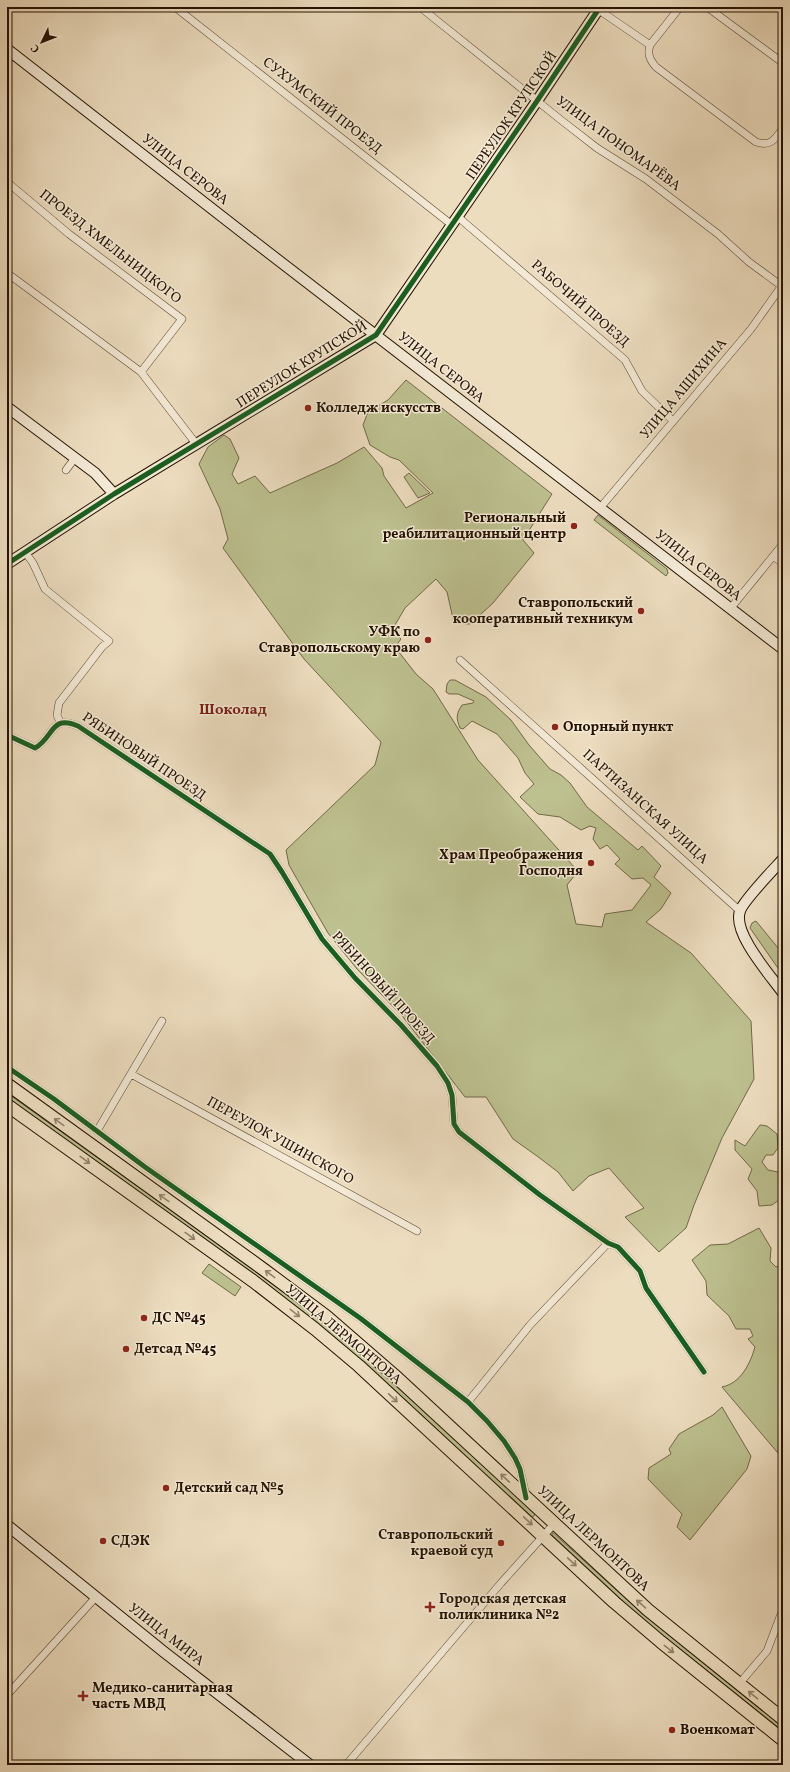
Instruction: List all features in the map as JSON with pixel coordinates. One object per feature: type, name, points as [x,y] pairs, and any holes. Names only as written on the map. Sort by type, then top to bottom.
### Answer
[{"type":"main road","name":"ПЕРЕУЛОК КРУПСКОЙ","points":[[7,564],[114,494],[376,335],[538,101],[599,9]]},
{"type":"main road","name":"УЛИЦА СЕРОВА","points":[[7,49],[783,649]]},
{"type":"main road","points":[[7,407],[95,473],[114,494]]},
{"type":"main road","points":[[783,859],[740,911],[739,926],[753,954],[783,993]]},
{"type":"main road","name":"УЛИЦА ЛЕРМОНТОВА","points":[[7,1084],[326,1316],[394,1375],[648,1610],[783,1719]]},
{"type":"main road","name":"УЛИЦА ЛЕРМОНТОВА","points":[[7,1105],[246,1276],[320,1333],[359,1366],[639,1624],[783,1740]]},
{"type":"main road","name":"УЛИЦА МИРА","points":[[7,1525],[310,1765]]},
{"type":"street","name":"СУХУМСКИЙ ПРОЕЗД","points":[[175,7],[455,221]]},
{"type":"street","name":"УЛИЦА ПОНОМАРЁВА","points":[[420,7],[597,148],[646,179],[718,234],[749,262],[783,285]]},
{"type":"street","points":[[680,7],[650,45],[648,51],[650,61],[756,142],[763,144],[769,143],[774,140],[783,128]]},
{"type":"street","points":[[706,7],[783,63]]},
{"type":"street","points":[[599,9],[650,45]]},
{"type":"street","name":"ПРОЕЗД ХМЕЛЬНИЦКОГО","points":[[7,182],[69,234],[182,319],[141,372]]},
{"type":"street","name":"РАБОЧИЙ ПРОЕЗД","points":[[455,221],[625,360],[642,391],[674,421]]},
{"type":"street","points":[[7,273],[141,372],[197,445]]},
{"type":"street","name":"УЛИЦА АШИХИНА","points":[[600,508],[751,329],[783,285]]},
{"type":"street","points":[[66,470],[75,458]]},
{"type":"street","points":[[730,609],[783,544]]},
{"type":"street","name":"РЯБИНОВЫЙ ПРОЕЗД","points":[[25,552],[33,563],[46,590],[109,641],[102,647],[59,703],[57,716],[60,722]]},
{"type":"street","points":[[774,556],[783,563]]},
{"type":"street","name":"ПАРТИЗАНСКАЯ УЛИЦА","points":[[460,660],[740,911]]},
{"type":"street","name":"РЯБИНОВЫЙ ПРОЕЗД","points":[[7,735],[36,748],[40,746],[54,727],[60,722],[69,722],[78,726],[270,854],[322,939],[355,978],[401,1025],[437,1066],[448,1083],[452,1095],[454,1124],[459,1132],[540,1195],[608,1243],[618,1247],[640,1271],[646,1288],[704,1372]]},
{"type":"street","points":[[97,1131],[162,1021]]},
{"type":"street","points":[[7,1067],[48,1095],[145,1167],[360,1318],[468,1402],[487,1420],[504,1441],[515,1458],[520,1469],[526,1498]]},
{"type":"street","name":"ПЕРЕУЛОК УШИНСКОГО","points":[[131,1074],[417,1232]]},
{"type":"street","points":[[468,1402],[530,1325],[608,1243]]},
{"type":"street","points":[[346,1765],[496,1588],[554,1524]]},
{"type":"street","points":[[7,1695],[96,1597]]},
{"type":"street","points":[[739,1684],[767,1651],[783,1609]]},
{"type":"green space","points":[[406,380],[552,494],[523,540],[534,553],[493,603],[470,624],[454,623],[447,592],[436,579],[405,608],[392,630],[401,639],[395,647],[416,674],[433,689],[478,760],[575,868],[575,875],[567,885],[576,924],[602,927],[605,914],[632,910],[651,885],[643,878],[632,879],[615,864],[620,859],[607,845],[600,849],[593,839],[596,828],[590,826],[581,830],[560,817],[538,814],[520,797],[534,784],[525,773],[518,758],[497,734],[472,721],[463,729],[460,728],[457,716],[460,708],[462,705],[473,703],[474,701],[458,694],[449,694],[446,692],[447,684],[450,680],[455,680],[486,697],[511,720],[529,745],[550,769],[561,775],[570,783],[587,807],[638,850],[642,846],[661,866],[654,877],[671,893],[661,909],[646,922],[691,953],[751,1021],[754,1079],[722,1138],[686,1228],[659,1252],[625,1217],[644,1208],[609,1168],[589,1176],[573,1191],[558,1172],[513,1139],[486,1097],[465,1097],[403,1017],[357,969],[328,933],[289,865],[286,850],[375,765],[381,742],[304,659],[223,548],[228,539],[220,509],[199,464],[208,447],[224,435],[230,439],[239,458],[232,474],[238,484],[255,476],[270,493],[337,463],[364,447],[382,468],[384,476],[406,508],[433,493],[399,460],[390,457],[370,445],[363,425],[368,412],[388,400]]},
{"type":"green space","points":[[409,473],[430,493],[418,498],[404,477]]},
{"type":"green space","points":[[598,515],[667,569],[668,573],[666,576],[594,520]]},
{"type":"green space","points":[[756,921],[783,954],[783,971],[780,971],[750,928],[752,923]]},
{"type":"green space","points":[[7,1093],[260,1274],[322,1321],[390,1380],[535,1514],[534,1516],[532,1517],[387,1383],[319,1324],[258,1277],[7,1097]]},
{"type":"green space","points":[[760,1125],[767,1126],[777,1134],[778,1148],[773,1155],[766,1155],[762,1162],[768,1170],[783,1173],[783,1197],[772,1205],[759,1206],[757,1191],[748,1179],[752,1169],[735,1150],[735,1140],[745,1146]]},
{"type":"green space","points":[[759,1228],[771,1248],[770,1261],[776,1267],[783,1264],[783,1459],[722,1387],[729,1385],[744,1372],[755,1347],[748,1339],[753,1336],[750,1329],[736,1329],[729,1316],[707,1295],[706,1281],[692,1260],[710,1245],[728,1244]]},
{"type":"green space","points":[[209,1264],[241,1287],[235,1296],[202,1273]]},
{"type":"green space","points":[[722,1407],[751,1456],[747,1469],[690,1540],[677,1527],[682,1514],[648,1479],[649,1468],[671,1454],[669,1449],[679,1434],[713,1415]]},
{"type":"green space","points":[[552,1532],[644,1615],[783,1727],[783,1731],[641,1618],[552,1535]]},
{"type":"cycle path","points":[[7,564],[114,494],[376,335],[600,7]]},
{"type":"cycle path","points":[[7,735],[35,748],[46,739],[57,725],[69,723],[78,726],[270,854],[322,939],[355,978],[401,1025],[437,1066],[448,1083],[452,1095],[454,1124],[459,1132],[540,1195],[608,1243],[618,1247],[640,1271],[646,1288],[704,1372]]},
{"type":"cycle path","points":[[7,1067],[54,1099],[145,1167],[360,1318],[468,1402],[504,1441],[515,1458],[520,1469],[526,1498]]},
{"type":"place","name":"Колледж искусств","points":[[308,408]]},
{"type":"place","name":"Региональный реабилитационный центр","points":[[574,526]]},
{"type":"place","name":"Ставропольский кооперативный техникум","points":[[641,611]]},
{"type":"place","name":"УФК по Ставропольскому краю","points":[[428,640]]},
{"type":"place","name":"Опорный пункт","points":[[555,727]]},
{"type":"place","name":"Храм Преображения Господня","points":[[591,863]]},
{"type":"place","name":"ДС №45","points":[[144,1318]]},
{"type":"place","name":"Детсад №45","points":[[126,1349]]},
{"type":"place","name":"Детский сад №5","points":[[166,1488]]},
{"type":"place","name":"СДЭК","points":[[103,1541]]},
{"type":"place","name":"Ставропольский краевой суд","points":[[501,1543]]},
{"type":"place","name":"Городская детская поликлиника №2","points":[[430,1607]]},
{"type":"place","name":"Медико-санитарная часть МВД","points":[[83,1696]]},
{"type":"place","name":"Военкомат","points":[[672,1730]]},
{"type":"district","name":"Шоколад","points":[[233,710]]}]
